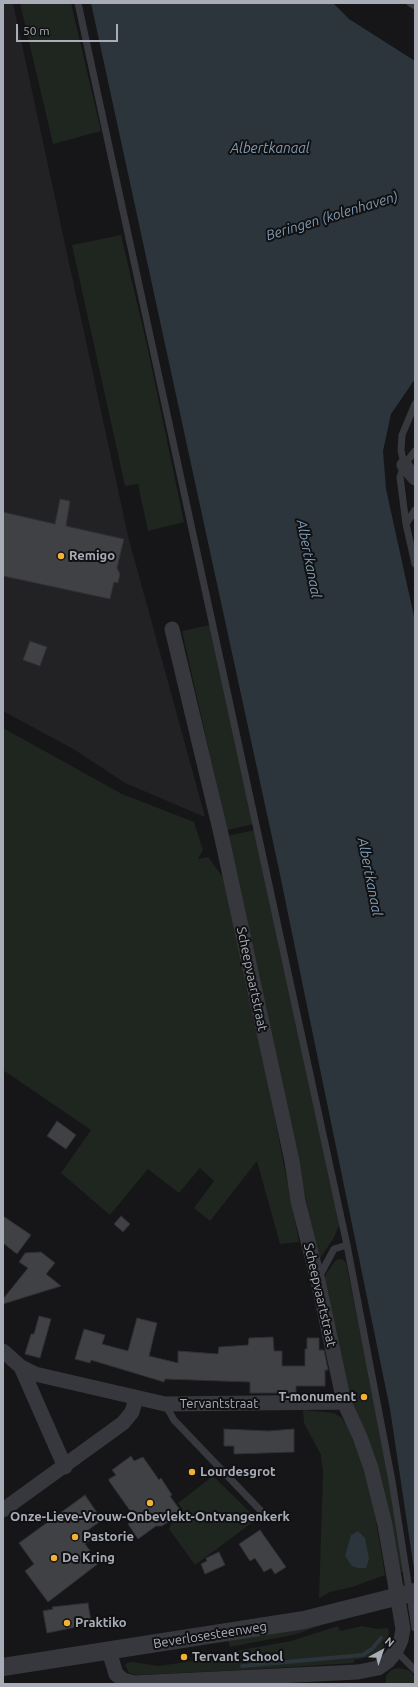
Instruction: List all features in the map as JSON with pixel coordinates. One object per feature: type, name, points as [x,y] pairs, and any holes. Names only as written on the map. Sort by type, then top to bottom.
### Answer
[{"type":"street","points":[[404,465],[415,478]]},
{"type":"street","name":"Scheepvaartstraat","points":[[109,1651],[116,1674],[123,1680],[134,1683],[369,1670],[378,1668],[388,1661],[396,1651],[401,1640],[403,1629],[385,1525],[371,1468],[360,1436],[344,1402],[318,1281],[298,1201],[292,1161],[220,834],[172,630]]},
{"type":"street","name":"Tervantstraat","points":[[3,1351],[21,1367],[34,1374],[165,1404],[344,1402]]},
{"type":"street","points":[[21,1367],[65,1466]]},
{"type":"street","points":[[3,1510],[123,1423],[132,1412],[136,1398]]},
{"type":"street","name":"Beverlosesteenweg","points":[[3,1667],[304,1620],[415,1592]]},
{"type":"lane","points":[[78,3],[347,1245],[392,1481],[415,1628]]},
{"type":"lane","points":[[410,3],[415,6]]},
{"type":"lane","points":[[404,465],[401,450],[402,435],[415,404]]},
{"type":"lane","points":[[415,451],[404,465],[400,477],[406,524],[415,564]]},
{"type":"lane","points":[[406,524],[415,510]]},
{"type":"lane","points":[[318,1281],[334,1249],[347,1245]]},
{"type":"lane","name":"Tervantstraat","points":[[165,1404],[174,1420],[261,1511]]},
{"type":"lane","points":[[396,1651],[414,1666]]},
{"type":"shaded area","points":[[3,3],[13,3],[128,536],[205,817],[125,783],[75,750],[3,711]]},
{"type":"shaded area","points":[[20,3],[71,3],[101,131],[53,144]]},
{"type":"shaded area","points":[[121,235],[147,345],[184,522],[148,531],[138,484],[125,486],[72,245]]},
{"type":"shaded area","points":[[210,625],[254,824],[227,830],[182,631]]},
{"type":"shaded area","points":[[3,728],[122,794],[194,822],[203,850],[198,859],[208,857],[225,880],[241,945],[299,1242],[280,1244],[257,1161],[210,1221],[194,1208],[214,1181],[200,1168],[179,1193],[148,1169],[110,1215],[61,1173],[91,1130],[3,1070]]},
{"type":"shaded area","points":[[255,830],[337,1210],[339,1226],[333,1239],[319,1260],[227,836]]},
{"type":"shaded area","points":[[342,1259],[346,1263],[382,1437],[403,1572],[401,1572],[381,1477],[351,1400],[324,1281],[327,1272],[336,1260]]},
{"type":"shaded area","points":[[303,1410],[334,1413],[342,1418],[348,1428],[361,1460],[372,1498],[385,1575],[352,1587],[330,1592],[319,1598],[323,1473],[321,1455],[304,1423]]},
{"type":"shaded area","points":[[213,1476],[257,1519],[195,1565],[169,1529],[172,1522],[183,1510],[178,1503]]},
{"type":"shaded area","points":[[324,1624],[297,1634],[230,1647],[228,1640]]},
{"type":"shaded area","points":[[338,1626],[340,1631],[362,1626],[378,1629],[388,1628],[389,1633],[387,1641],[381,1650],[374,1656],[354,1660],[354,1663],[137,1675],[129,1673],[125,1665],[133,1662],[158,1666],[221,1657],[241,1650],[291,1641]]},
{"type":"shaded area","points":[[398,1668],[408,1670],[413,1674],[415,1677],[415,1684],[386,1684],[386,1676],[391,1670]]},
{"type":"water","name":"Albertkanaal","points":[[91,3],[333,3],[349,19],[415,61],[415,379],[391,414],[383,451],[386,489],[415,621],[415,1576],[390,1409],[278,865]]},
{"type":"water","points":[[358,1531],[365,1538],[369,1559],[366,1568],[352,1566],[345,1556],[351,1535]]},
{"type":"building","name":"Remigo","points":[[60,499],[70,501],[66,526],[124,539],[117,568],[120,574],[118,583],[114,582],[110,599],[3,576],[3,512],[55,524]]},
{"type":"building","points":[[30,641],[47,647],[40,666],[23,660]]},
{"type":"building","points":[[57,1121],[76,1135],[66,1149],[47,1136]]},
{"type":"building","points":[[3,1216],[31,1235],[17,1254],[3,1243]]},
{"type":"building","points":[[121,1216],[130,1224],[123,1232],[114,1224]]},
{"type":"building","points":[[41,1252],[55,1263],[46,1274],[61,1286],[3,1304],[3,1299],[28,1268],[19,1262],[25,1253]]},
{"type":"building","points":[[39,1316],[51,1319],[40,1358],[25,1354],[31,1334],[34,1334]]},
{"type":"building","points":[[137,1318],[157,1323],[149,1356],[178,1363],[178,1351],[218,1354],[219,1347],[248,1345],[249,1338],[273,1337],[274,1351],[282,1351],[282,1366],[305,1366],[305,1349],[307,1349],[307,1338],[319,1338],[319,1350],[324,1350],[328,1370],[325,1370],[325,1386],[296,1386],[296,1393],[250,1393],[250,1382],[165,1379],[164,1382],[91,1360],[90,1363],[75,1359],[84,1329],[105,1335],[102,1344],[128,1351]]},
{"type":"building","points":[[224,1429],[268,1431],[294,1429],[294,1452],[234,1454],[234,1446],[224,1446]]},
{"type":"building","name":"Onze-Lieve-Vrouw-Onbevlekt-Ontvangenkerk","points":[[131,1456],[134,1461],[143,1457],[159,1480],[161,1478],[172,1495],[170,1496],[180,1510],[169,1518],[168,1522],[162,1526],[156,1526],[138,1539],[128,1524],[136,1519],[109,1481],[109,1479],[116,1475],[112,1470]]},
{"type":"building","points":[[85,1495],[102,1520],[84,1533],[89,1541],[85,1544],[99,1563],[48,1602],[25,1571],[34,1564],[19,1543]]},
{"type":"building","points":[[260,1530],[286,1567],[275,1574],[271,1568],[264,1572],[255,1558],[250,1561],[239,1544]]},
{"type":"building","points":[[219,1552],[225,1565],[205,1574],[201,1564],[207,1561],[206,1558]]},
{"type":"building","points":[[88,1603],[91,1622],[75,1625],[76,1627],[47,1633],[43,1611],[53,1609],[52,1607]]},
{"type":"waterway","points":[[242,1666],[363,1655],[373,1648],[381,1638]]},
{"type":"place","name":"Remigo","points":[[61,556]]},
{"type":"place","name":"T-monument","points":[[364,1397]]},
{"type":"place","name":"Lourdesgrot","points":[[192,1472]]},
{"type":"place","name":"Onze-Lieve-Vrouw-Onbevlekt-Ontvangenkerk","points":[[150,1503]]},
{"type":"place","name":"Pastorie","points":[[75,1537]]},
{"type":"place","name":"De Kring","points":[[54,1558]]},
{"type":"place","name":"Praktiko","points":[[67,1623]]},
{"type":"place","name":"Tervant School","points":[[184,1657]]},
{"type":"water label","name":"Beringen (kolenhaven)","points":[[332,216]]}]
